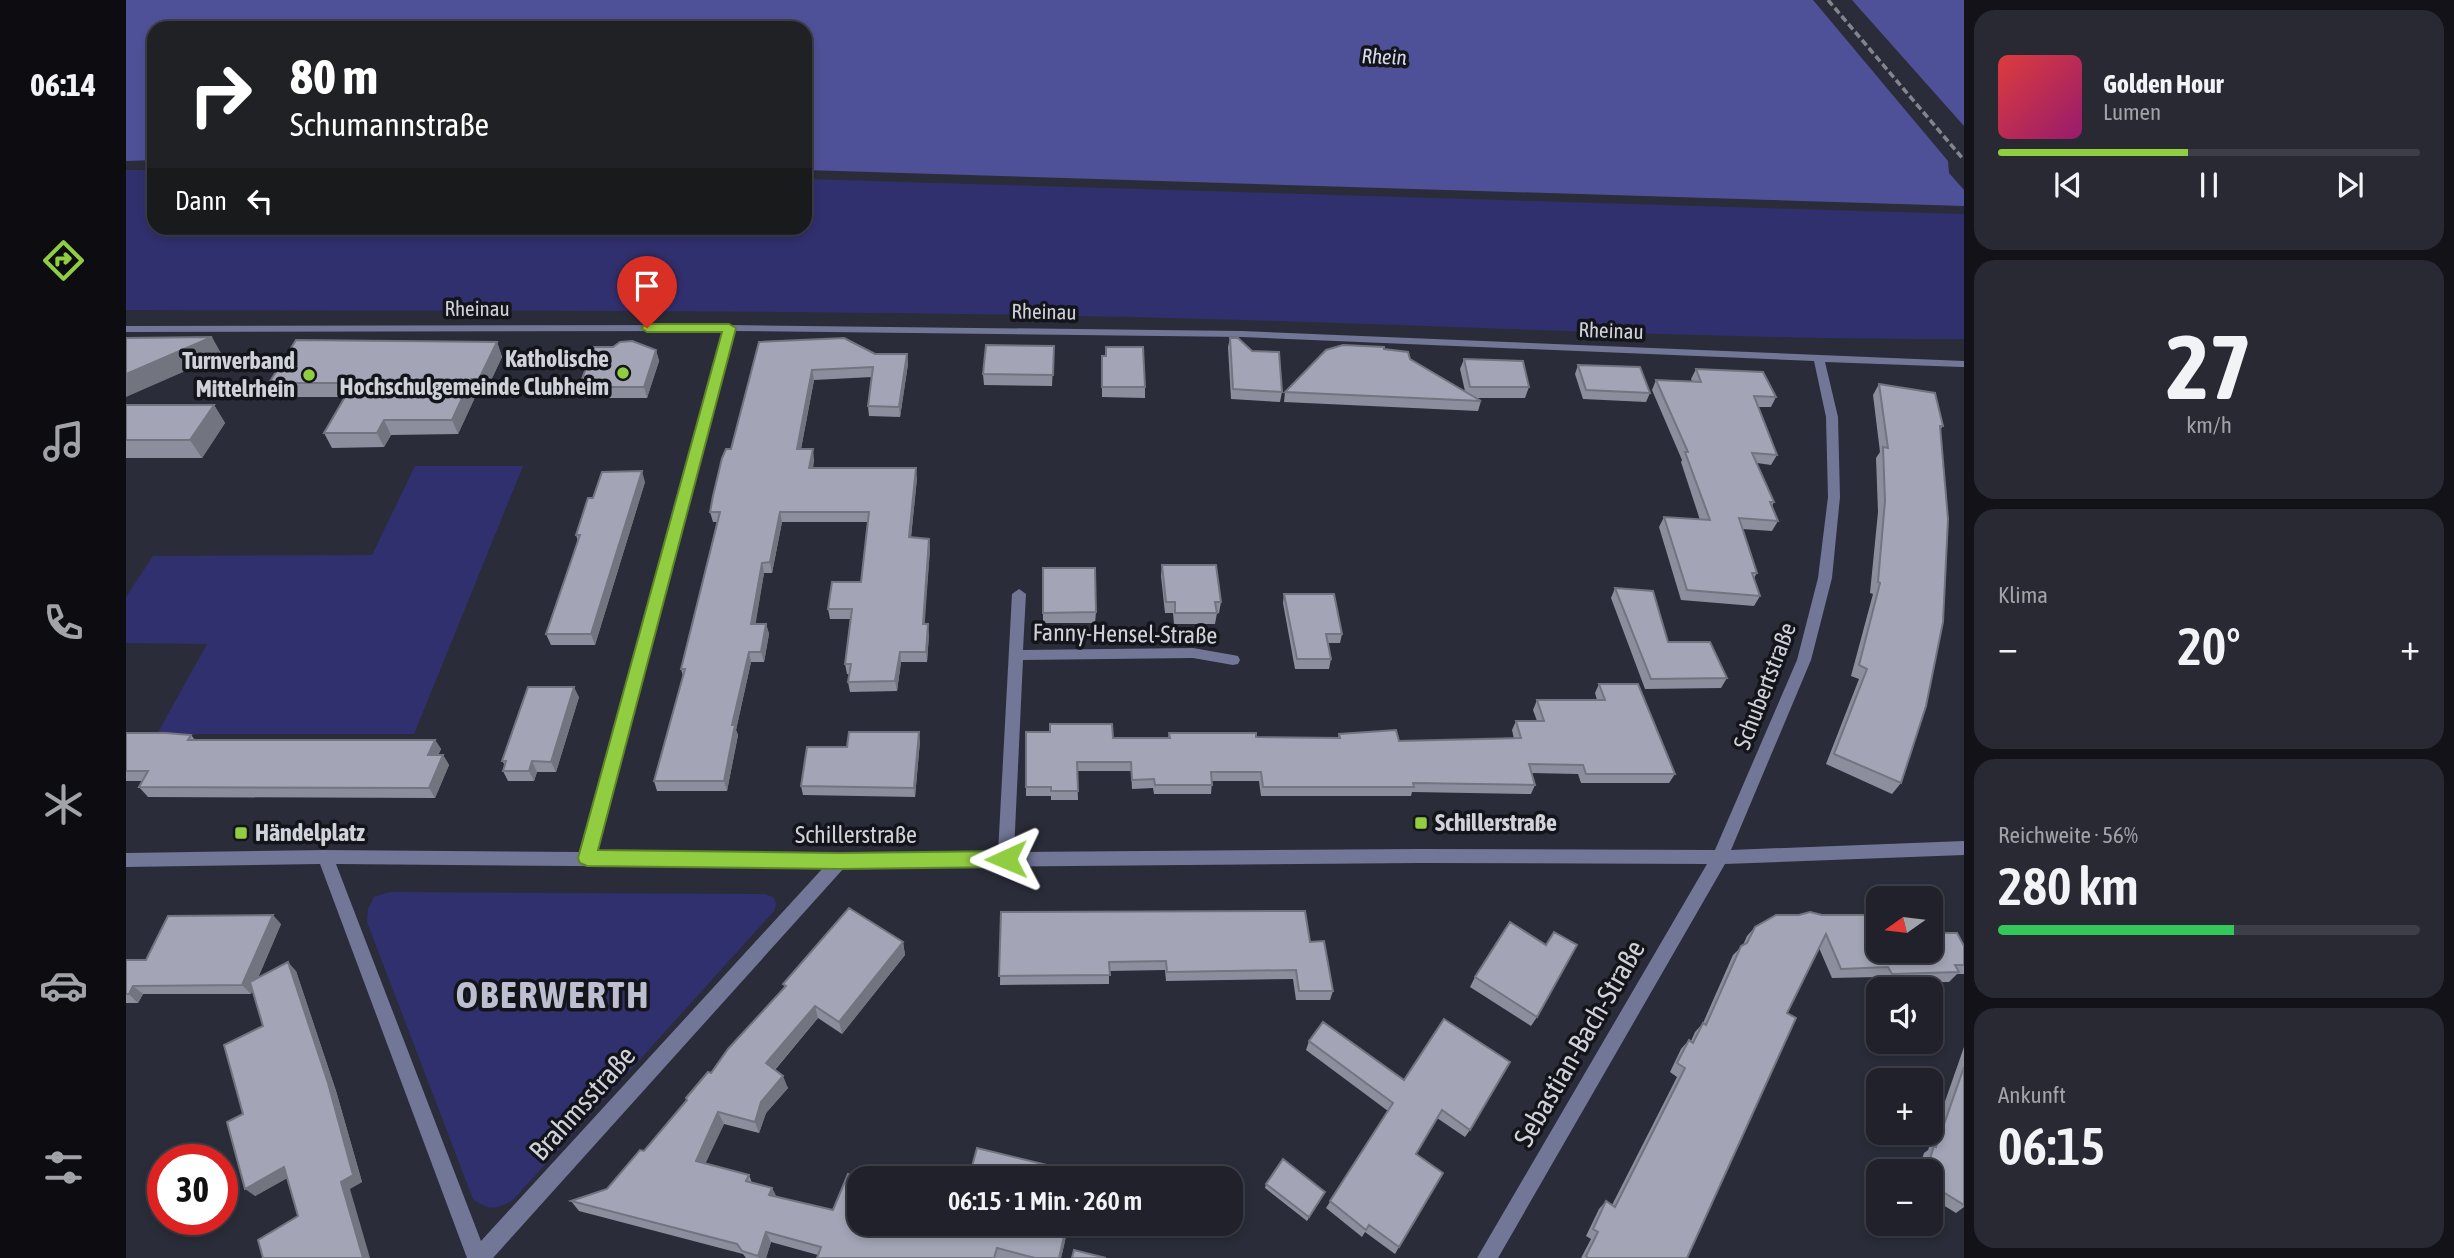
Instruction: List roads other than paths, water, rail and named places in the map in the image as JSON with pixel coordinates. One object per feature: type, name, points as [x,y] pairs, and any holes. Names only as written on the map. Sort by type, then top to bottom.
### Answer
[{"type":"street","name":"Rheinau","points":[[126,329],[729,328],[1242,334],[1961,363]]},
{"type":"street","points":[[587,858],[729,328]]},
{"type":"street","name":"Schubertstraße","points":[[1720,857],[1804,660],[1825,578],[1834,497],[1832,417],[1819,359]]},
{"type":"street","name":"Fanny-Hensel-Straße","points":[[1006,859],[1019,594]]},
{"type":"street","name":"Fanny-Hensel-Straße","points":[[1016,655],[1193,653],[1233,660]]},
{"type":"street","name":"Schillerstraße","points":[[126,860],[325,856],[840,861],[1419,856],[1720,857],[1964,849]]},
{"type":"street","points":[[325,856],[478,1258]]},
{"type":"street","name":"Sebastian-Bach-Straße","points":[[1487,1258],[1720,857]]},
{"type":"street","name":"Brahmsstraße","points":[[478,1258],[840,861]]},
{"type":"water","name":"Rhein","points":[[126,0],[1964,0],[1964,206],[812,170],[812,21],[147,21],[147,160],[126,161]]},
{"type":"railway","points":[[1828,0],[1964,160]]},
{"type":"place","name":"Katholische Hochschulgemeinde Clubheim","points":[[623,373]]},
{"type":"place","name":"Turnverband Mittelrhein","points":[[309,375]]},
{"type":"place","name":"Schillerstraße","points":[[1421,823]]},
{"type":"place","name":"Händelplatz","points":[[241,833]]},
{"type":"district","name":"OBERWERTH","points":[[553,995]]}]
